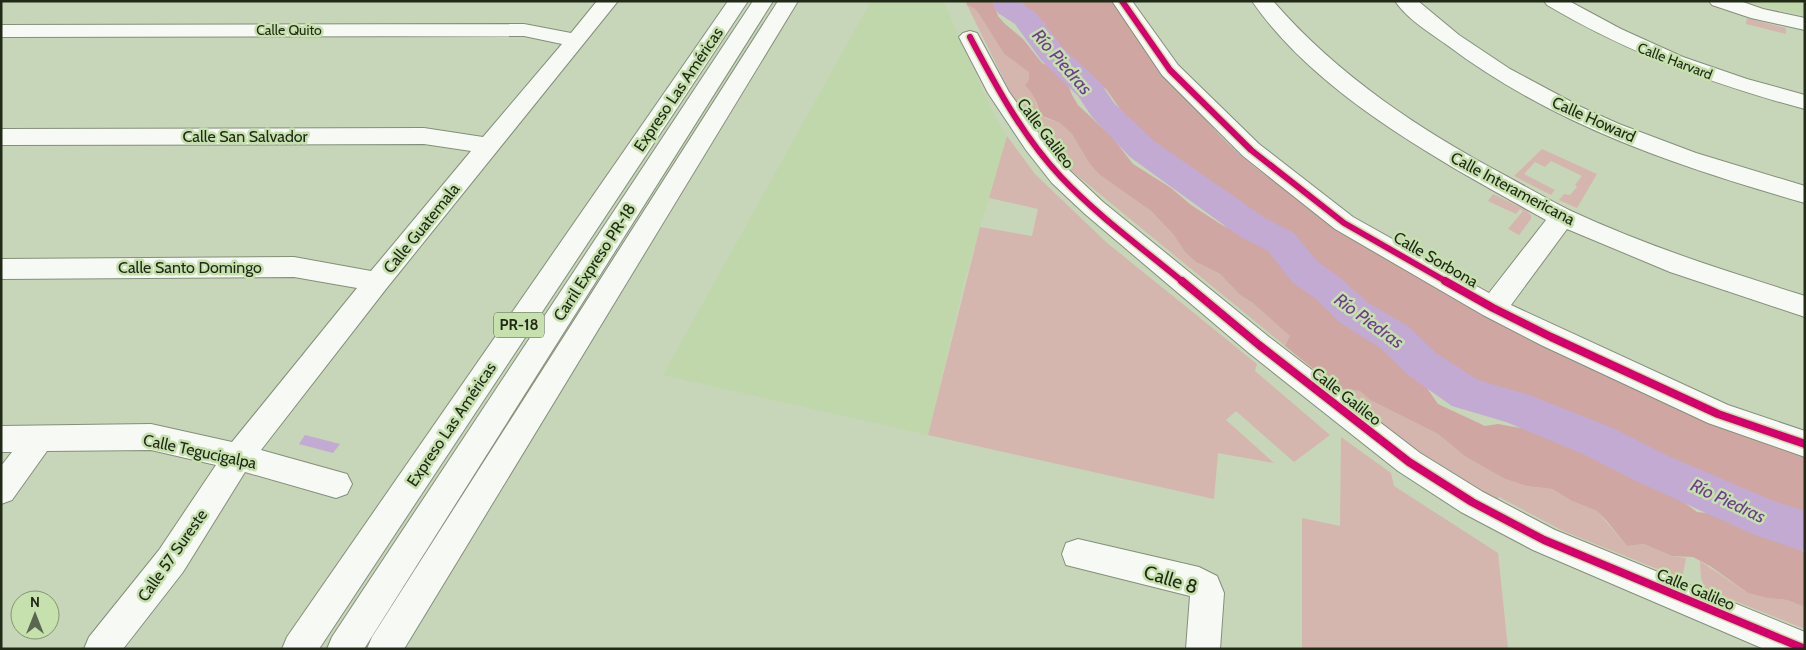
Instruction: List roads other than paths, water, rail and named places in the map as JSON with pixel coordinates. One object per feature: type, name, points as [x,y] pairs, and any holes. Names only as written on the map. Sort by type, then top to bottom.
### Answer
[{"type":"main road","name":"Calle Guatemala","points":[[238,457],[377,282],[608,1]]},
{"type":"main road","name":"Expreso Las Américas","points":[[299,649],[738,1]]},
{"type":"main road","name":"Carril Expreso PR-18","points":[[344,649],[763,1]]},
{"type":"main road","points":[[384,649],[788,1]]},
{"type":"main road","name":"Calle Sorbona","points":[[1122,1],[1170,70],[1250,150],[1344,223],[1493,308],[1551,337],[1718,414],[1805,444]]},
{"type":"main road","name":"Calle Interamericana","points":[[1262,1],[1292,36],[1333,74],[1388,116],[1466,164],[1562,217],[1680,264],[1805,307]]},
{"type":"main road","name":"Calle Howard","points":[[1405,1],[1428,22],[1502,74],[1565,108],[1638,139],[1712,167],[1805,195]]},
{"type":"main road","name":"Calle Harvard","points":[[1554,1],[1614,36],[1690,68],[1805,102]]},
{"type":"main road","points":[[1719,1],[1758,14],[1805,24]]},
{"type":"main road","name":"Calle Quito","points":[[1,31],[524,30],[576,40]]},
{"type":"main road","name":"Calle Galileo","points":[[970,37],[1010,110],[1061,177],[1094,208],[1251,339],[1409,462],[1472,502],[1544,540],[1805,648]]},
{"type":"main road","name":"Calle San Salvador","points":[[1,137],[424,136],[488,146]]},
{"type":"main road","points":[[1493,308],[1562,217]]},
{"type":"main road","name":"Calle Santo Domingo","points":[[1,269],[294,266],[377,282]]},
{"type":"main road","name":"Calle Tegucigalpa","points":[[1,438],[151,437],[238,457],[336,484]]},
{"type":"main road","points":[[1,490],[39,438]]},
{"type":"main road","name":"Calle 57 Sureste","points":[[101,649],[171,562],[238,457]]},
{"type":"main road","name":"Calle 8","points":[[1078,554],[1199,583],[1205,587],[1207,593],[1203,649]]},
{"type":"waterway","name":"Río Piedras","points":[[1008,1],[1008,7],[1025,18],[1052,54],[1089,89],[1103,110],[1142,149],[1252,227],[1281,242],[1305,272],[1329,289],[1353,312],[1394,337],[1422,364],[1466,394],[1514,407],[1598,441],[1651,468],[1768,520],[1805,532]]}]
